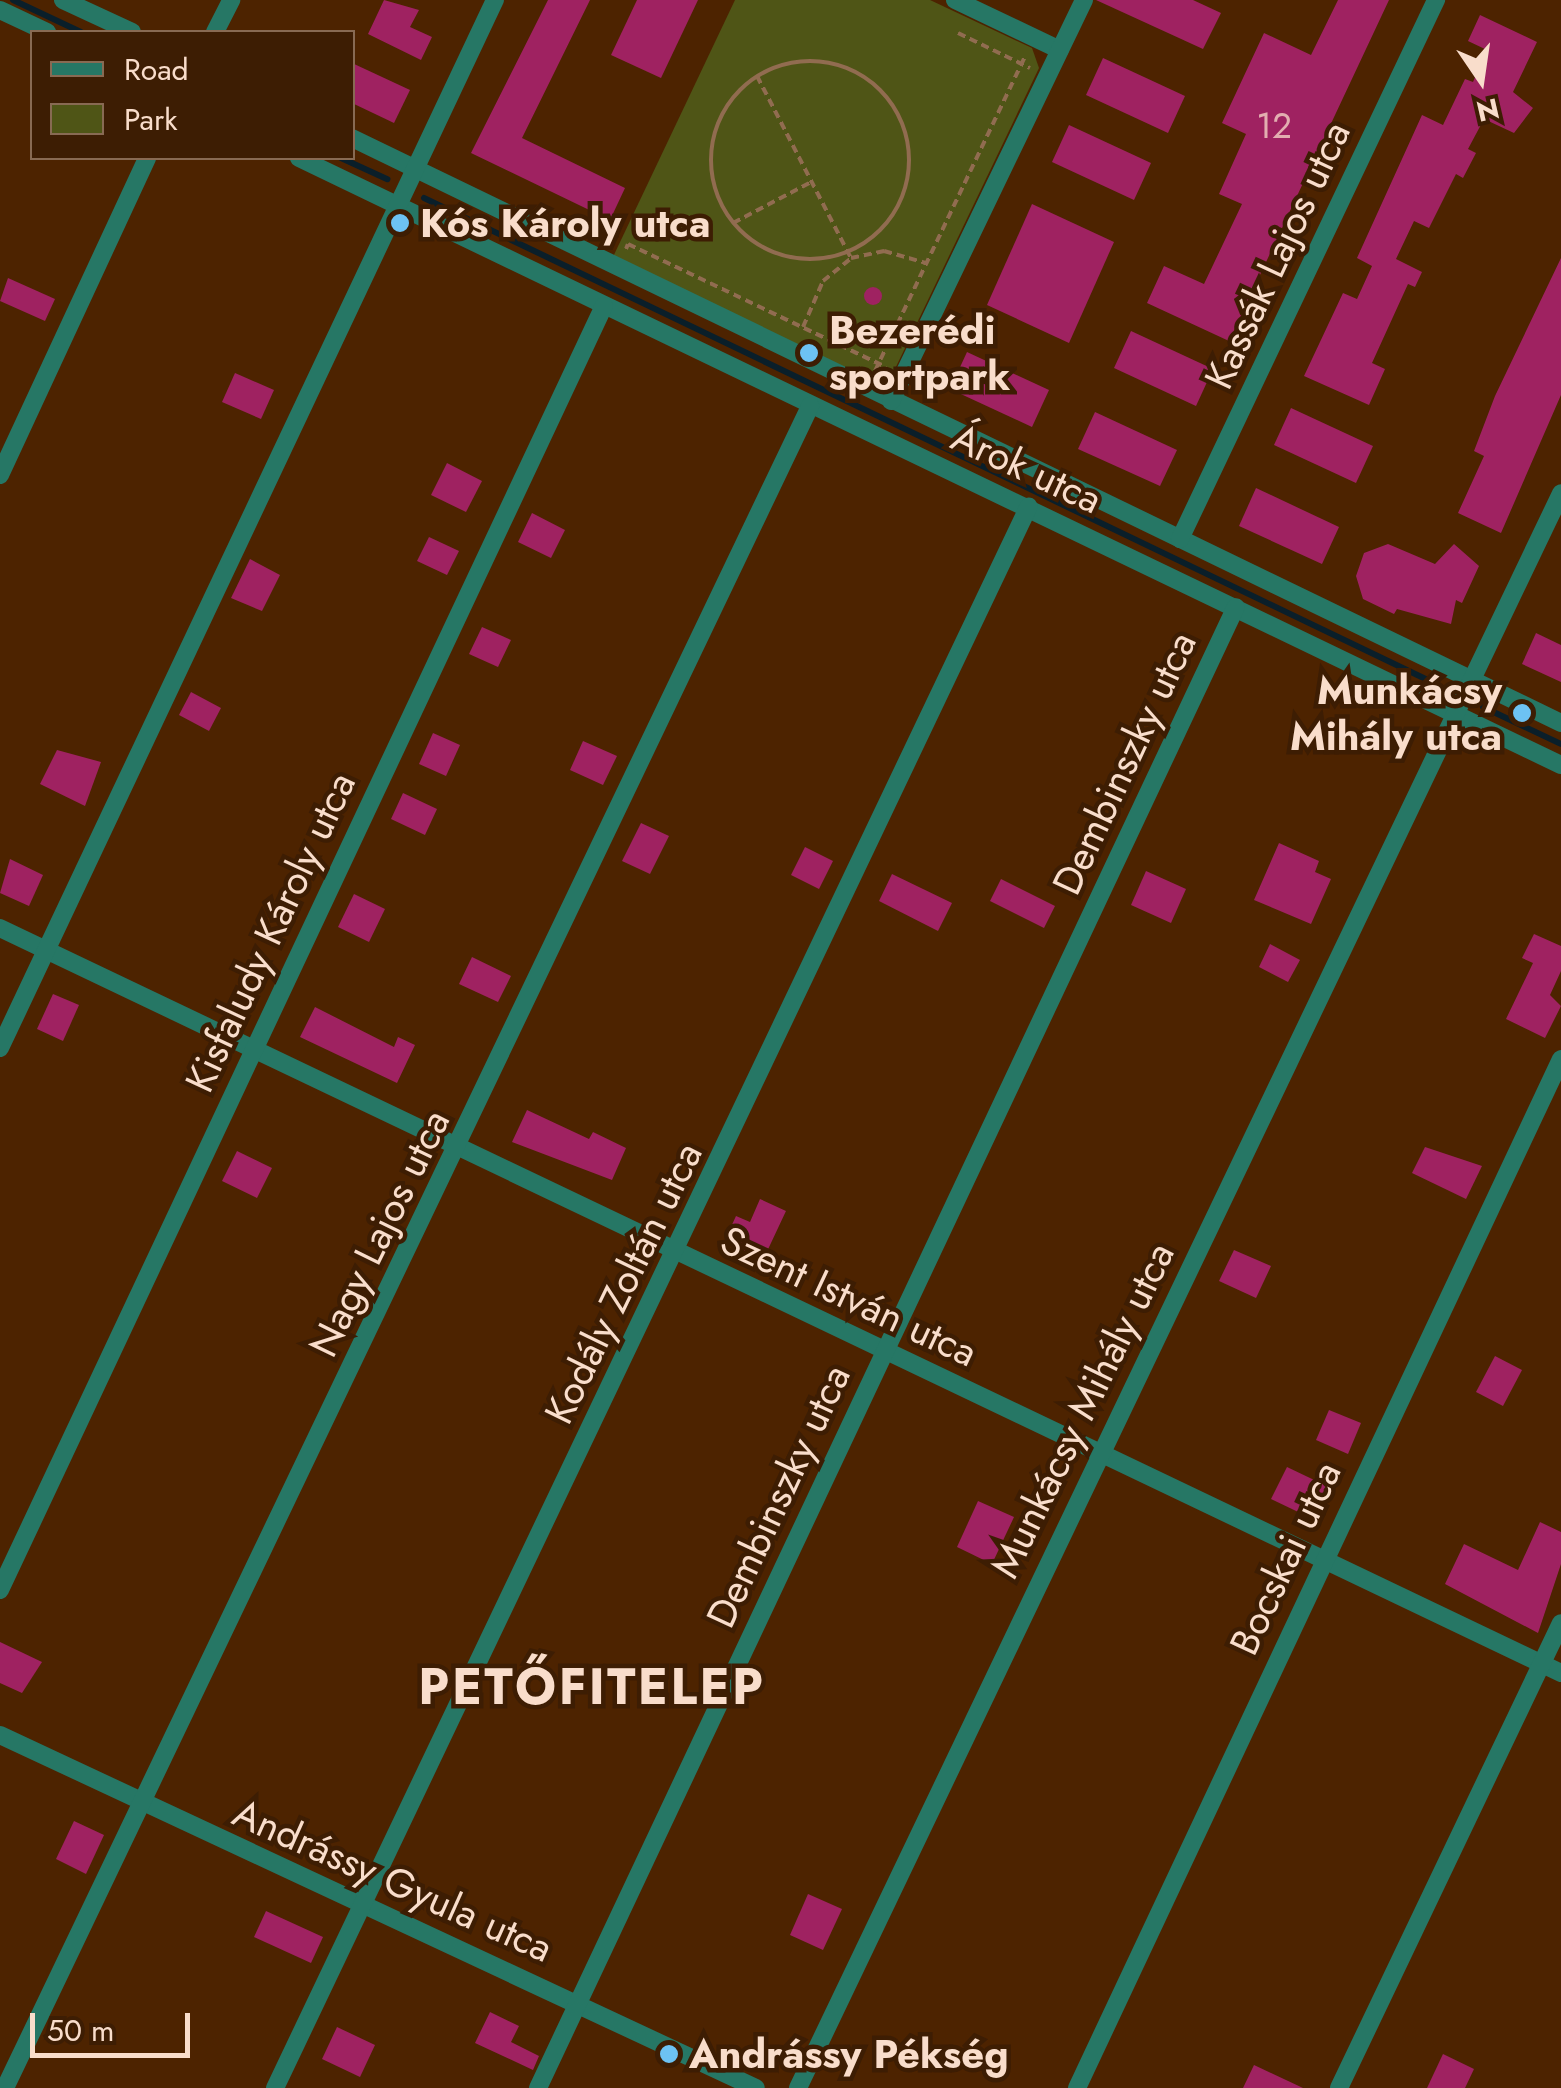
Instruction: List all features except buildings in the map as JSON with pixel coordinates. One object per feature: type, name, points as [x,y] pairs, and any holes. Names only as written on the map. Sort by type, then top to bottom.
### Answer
[{"type":"street","points":[[62,0],[128,30]]},
{"type":"street","points":[[217,30],[231,0]]},
{"type":"street","points":[[0,1048],[496,0]]},
{"type":"street","points":[[955,0],[1060,50]]},
{"type":"street","points":[[891,401],[1084,0]]},
{"type":"street","name":"Kassák Lajos utca","points":[[1180,539],[1436,0]]},
{"type":"street","points":[[0,10],[43,30]]},
{"type":"street","points":[[355,139],[1561,723]]},
{"type":"street","points":[[0,475],[147,160]]},
{"type":"street","name":"Árok utca","points":[[304,160],[1561,764]]},
{"type":"street","name":"Kisfaludy Károly utca","points":[[0,1590],[604,306]]},
{"type":"street","name":"Nagy Lajos utca","points":[[5,2088],[140,1802],[460,1148],[810,406]]},
{"type":"street","name":"Munkácsy Mihály utca","points":[[798,2088],[1098,1453],[1561,493]]},
{"type":"street","name":"Kodály Zoltán utca","points":[[275,2088],[359,1906],[676,1254],[1029,506]]},
{"type":"street","name":"Dembinszky utca","points":[[538,2088],[1236,608]]},
{"type":"street","name":"Szent István utca","points":[[0,928],[1561,1674]]},
{"type":"street","name":"Bocskai utca","points":[[1077,2088],[1322,1558],[1561,1060]]},
{"type":"street","points":[[1338,2088],[1561,1623]]},
{"type":"street","name":"Andrássy Gyula utca","points":[[0,1735],[359,1906],[580,2004],[756,2088]]},
{"type":"path","points":[[958,33],[1047,77]]},
{"type":"path","points":[[866,388],[1034,38]]},
{"type":"path","points":[[803,328],[823,282],[850,255],[883,228],[902,198],[909,160],[896,112],[868,79],[835,64],[796,62],[757,76],[724,110],[712,144],[713,180],[733,223],[786,257],[814,260],[850,255],[884,251],[926,263]]},
{"type":"path","points":[[757,76],[850,255]]},
{"type":"path","points":[[733,223],[813,180]]},
{"type":"path","points":[[618,267],[628,244],[903,375]]},
{"type":"green space","points":[[735,0],[930,0],[1032,48],[1039,68],[894,371],[873,381],[612,259]]},
{"type":"waterway","points":[[13,0],[77,30]]},
{"type":"waterway","points":[[345,160],[387,179]]},
{"type":"waterway","points":[[424,198],[1438,685]]},
{"type":"waterway","points":[[1483,707],[1561,744]]},
{"type":"place","name":"Kós Károly utca","points":[[400,223]]},
{"type":"place","name":"Bezerédi sportpark","points":[[809,353]]},
{"type":"place","name":"Munkácsy Mihály utca","points":[[1522,713]]},
{"type":"place","name":"Andrássy Pékség","points":[[669,2054]]},
{"type":"district","name":"PETŐFITELEP","points":[[592,1687]]}]
